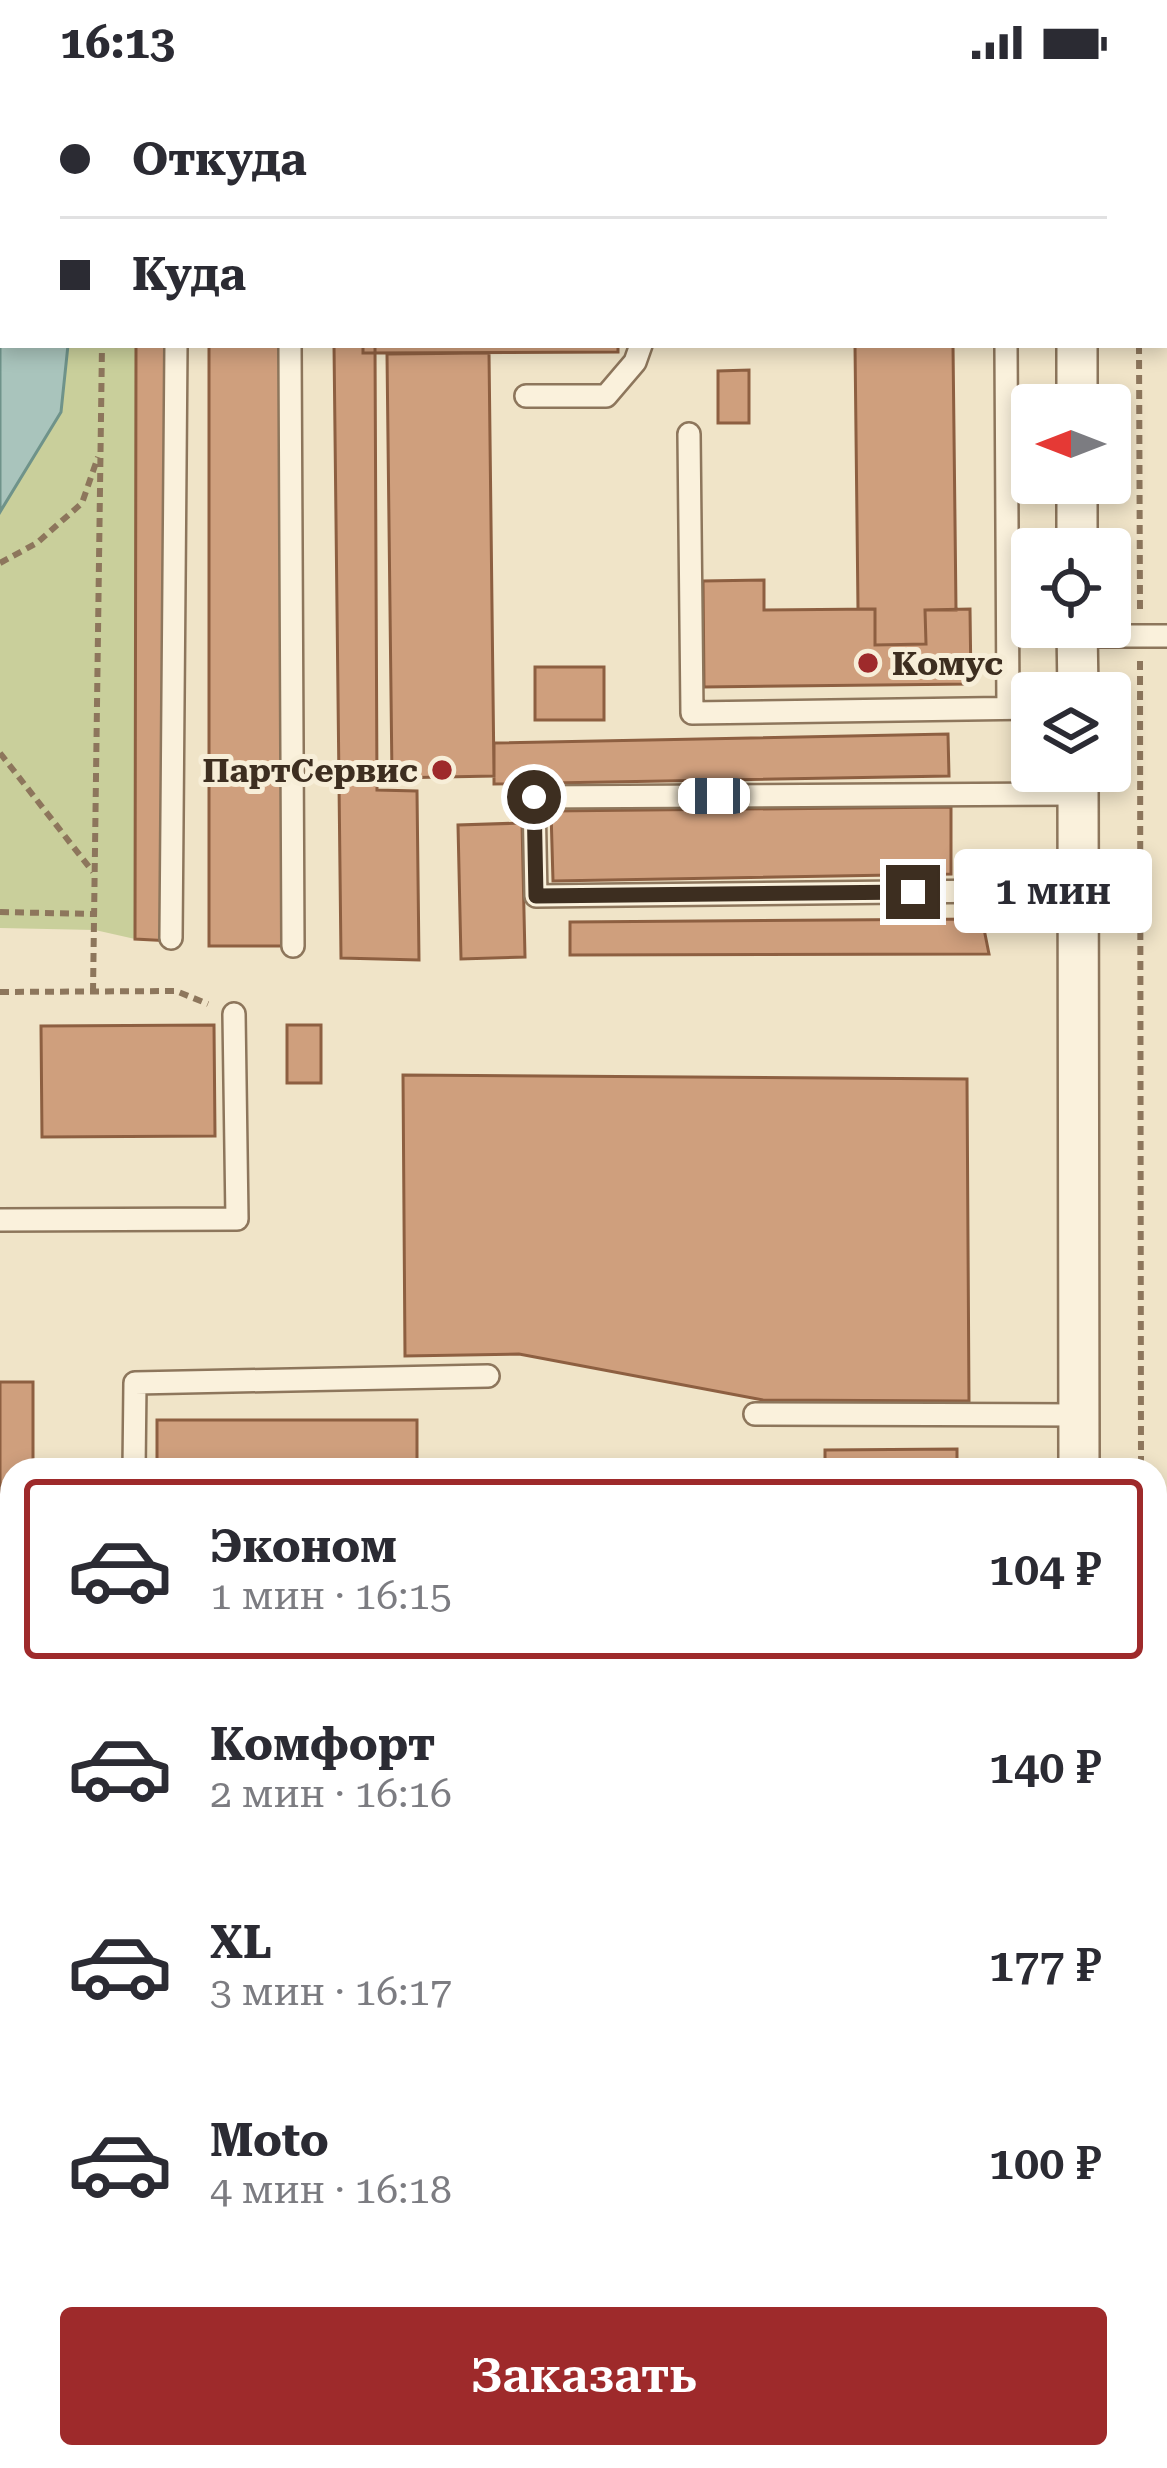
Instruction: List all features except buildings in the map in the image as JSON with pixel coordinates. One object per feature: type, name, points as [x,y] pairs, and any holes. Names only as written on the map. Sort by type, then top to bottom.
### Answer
[{"type":"street","points":[[1077,348],[1077,384]]},
{"type":"street","points":[[1078,792],[1079,1458]]},
{"type":"lane","points":[[171,938],[176,348]]},
{"type":"lane","points":[[290,348],[293,946]]},
{"type":"lane","points":[[526,396],[606,396],[635,362],[639,348]]},
{"type":"lane","points":[[689,434],[692,713],[1008,708],[1006,348]]},
{"type":"lane","points":[[1131,635],[1167,636]]},
{"type":"lane","points":[[1011,784],[534,797],[536,896],[1078,890]]},
{"type":"lane","points":[[0,1220],[237,1219],[234,1014]]},
{"type":"lane","points":[[134,1458],[135,1383],[488,1376]]},
{"type":"lane","points":[[755,1414],[1079,1415]]},
{"type":"path","points":[[93,992],[102,348]]},
{"type":"path","points":[[1139,348],[1142,1458]]},
{"type":"path","points":[[0,563],[37,543],[82,502],[101,448]]},
{"type":"path","points":[[0,753],[95,875]]},
{"type":"path","points":[[0,912],[94,914]]},
{"type":"path","points":[[0,992],[176,992],[234,1014]]},
{"type":"green space","points":[[0,348],[136,348],[135,939],[95,930],[0,928]]},
{"type":"water","points":[[0,348],[68,348],[61,412],[0,512]]},
{"type":"place","name":"Комус","points":[[868,663]]},
{"type":"place","name":"ПартСервис","points":[[442,770]]},
{"type":"route","points":[[534,797],[536,896],[913,892]]}]
